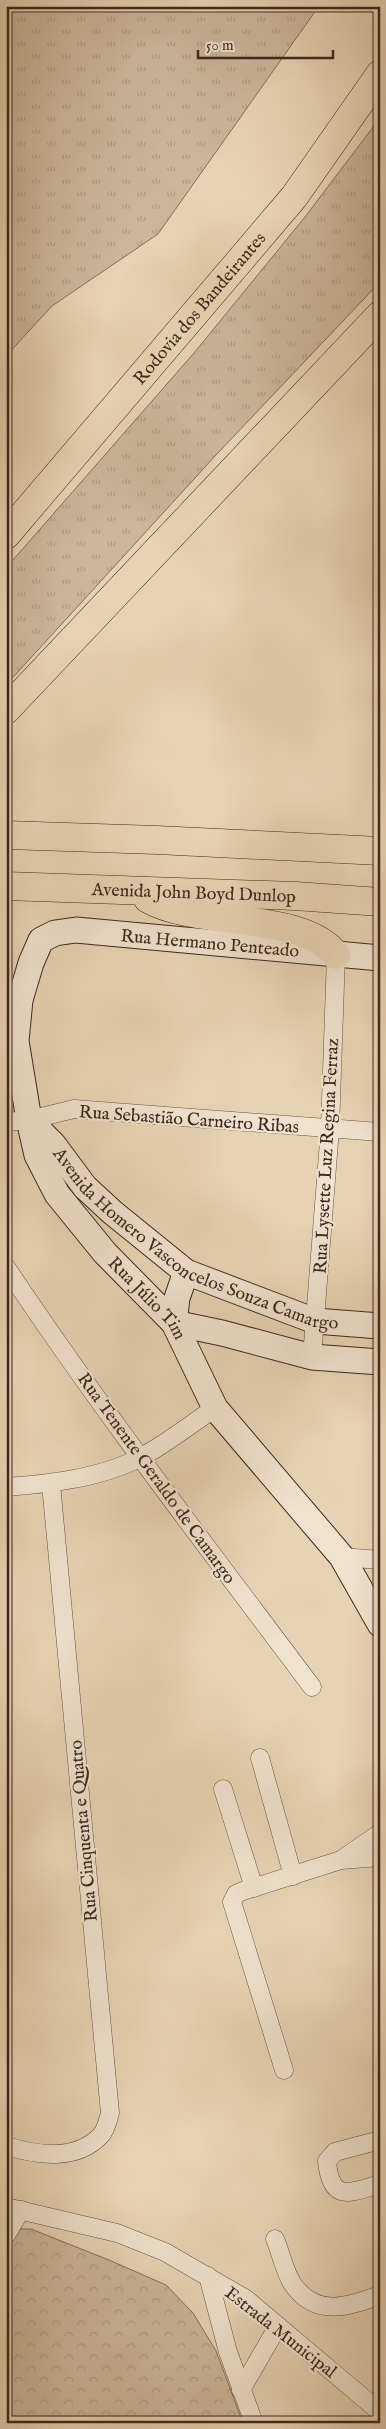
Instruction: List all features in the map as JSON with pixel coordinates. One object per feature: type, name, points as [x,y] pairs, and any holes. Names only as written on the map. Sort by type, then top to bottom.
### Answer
[{"type":"main road","name":"Rodovia dos Bandeirantes","points":[[6,535],[294,197],[380,74]]},
{"type":"main road","points":[[6,710],[380,315]]},
{"type":"main road","points":[[6,835],[380,852]]},
{"type":"main road","name":"Avenida John Boyd Dunlop","points":[[8,886],[295,896],[380,902]]},
{"type":"main road","points":[[131,889],[156,904],[171,908],[291,930],[320,939],[336,955]]},
{"type":"main road","name":"Rua Hermano Penteado","points":[[41,940],[55,933],[76,930],[380,958]]},
{"type":"main road","name":"Rua Júlio Tim","points":[[41,940],[31,963],[20,1000],[16,1041],[18,1121],[57,1194],[105,1253],[174,1324],[215,1408],[342,1557],[380,1624]]},
{"type":"main road","name":"Avenida Homero Vasconcelos Souza Camargo","points":[[18,1121],[53,1144],[92,1193],[112,1212],[186,1272],[315,1321],[380,1326]]},
{"type":"main road","points":[[186,1272],[177,1298],[174,1324],[222,1333],[312,1357],[380,1362]]},
{"type":"street","name":"Rua Lysette Luz Regina Ferraz","points":[[312,1357],[330,1129],[336,955]]},
{"type":"street","name":"Rua Sebastião Carneiro Ribas","points":[[18,1121],[74,1109],[380,1132]]},
{"type":"street","name":"Rua Tenente Geraldo de Camargo","points":[[6,1267],[140,1458],[312,1687]]},
{"type":"street","points":[[6,1487],[50,1484],[103,1471],[140,1458],[215,1408]]},
{"type":"street","name":"Rua Cinquenta e Quatro","points":[[6,2146],[29,2152],[66,2154],[84,2148],[103,2134],[110,2114],[50,1484]]},
{"type":"street","points":[[342,1557],[380,1560]]},
{"type":"street","points":[[260,1758],[293,1876]]},
{"type":"street","points":[[223,1789],[254,1888]]},
{"type":"street","points":[[341,1860],[380,1834]]},
{"type":"street","points":[[284,2070],[232,1902],[236,1894],[341,1860],[380,1857]]},
{"type":"street","points":[[380,2140],[335,2152],[326,2161],[333,2188],[338,2191],[348,2194],[380,2184]]},
{"type":"street","points":[[6,2236],[14,2209]]},
{"type":"street","name":"Estrada Municipal","points":[[14,2209],[117,2232],[165,2252],[246,2299],[380,2412]]},
{"type":"street","points":[[275,2239],[292,2282],[303,2295],[326,2308],[342,2308],[380,2295]]},
{"type":"street","points":[[208,2276],[228,2352],[254,2423]]},
{"type":"street","points":[[241,2390],[278,2326]]},
{"type":"green space","points":[[6,6],[319,6],[158,234],[52,306],[6,356]]},
{"type":"green space","points":[[380,118],[380,282],[216,455],[6,685],[6,568],[194,353],[305,217]]},
{"type":"green space","points":[[20,2229],[31,2229],[166,2285],[193,2313],[216,2351],[243,2423],[6,2423],[6,2247]]}]
